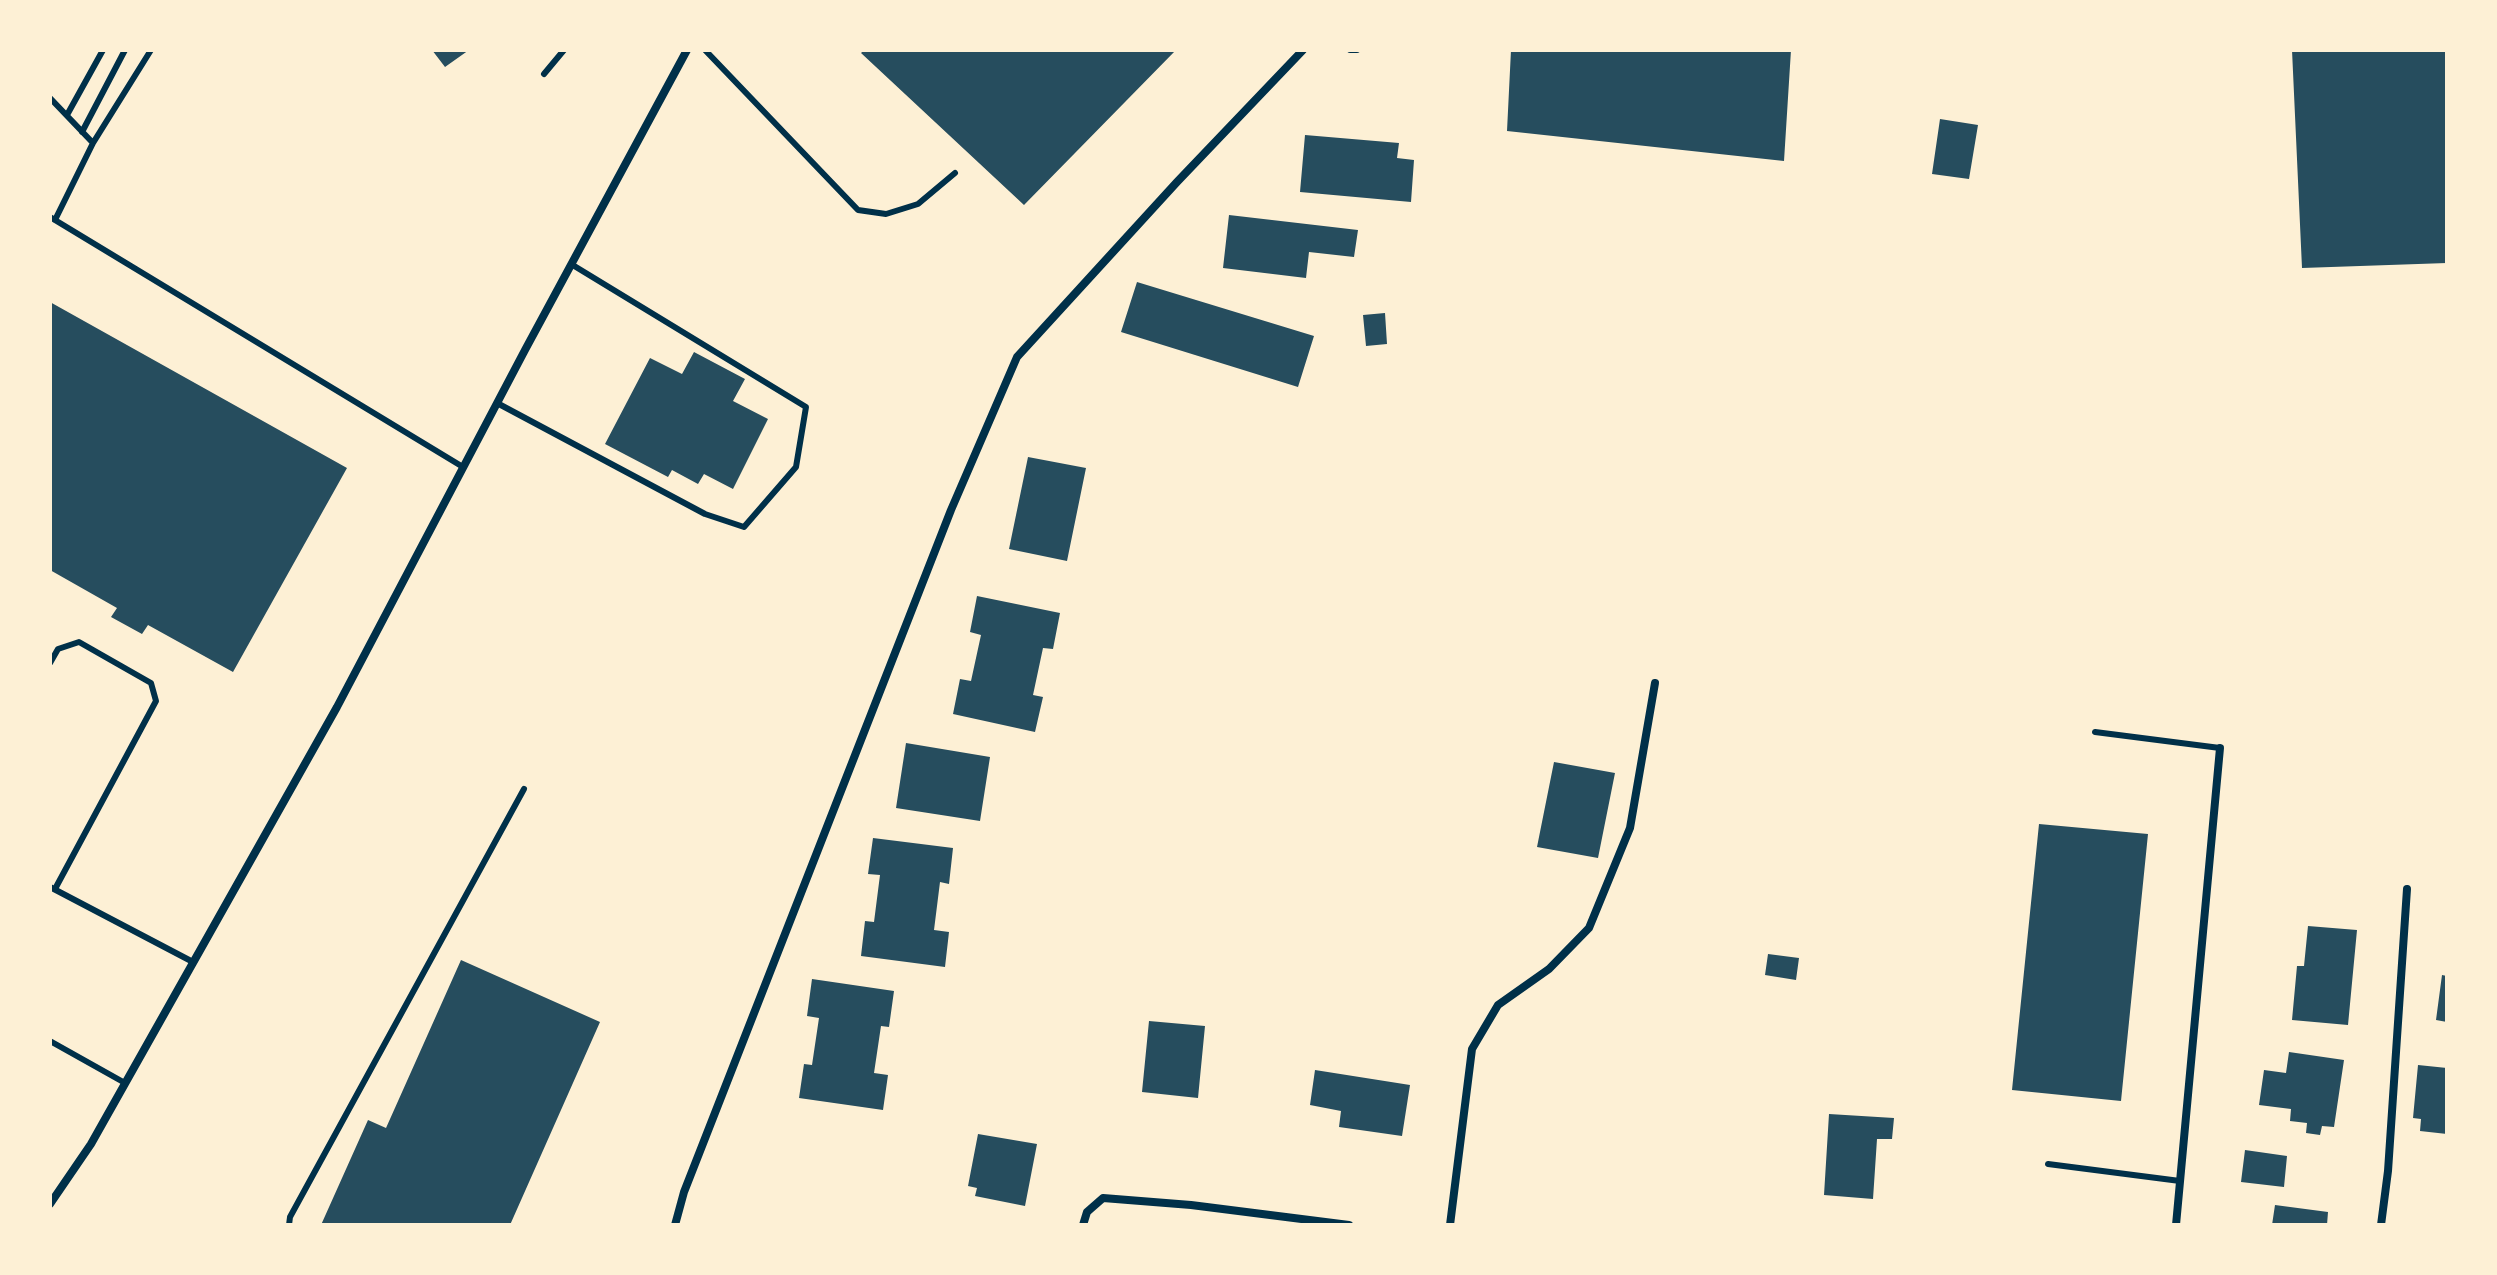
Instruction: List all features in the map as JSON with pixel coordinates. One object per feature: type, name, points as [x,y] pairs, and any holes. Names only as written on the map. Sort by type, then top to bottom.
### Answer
[{"type":"street","points":[[50,1204],[91,1144],[337,707],[687,50]]},
{"type":"street","points":[[675,1225],[684,1192],[951,510],[1017,357],[1303,50]]},
{"type":"street","points":[[1450,1225],[1472,1049],[1498,1005],[1549,969],[1589,928],[1630,828],[1655,683]]},
{"type":"street","points":[[2176,1225],[2220,748]]},
{"type":"street","points":[[2381,1225],[2388,1171],[2407,889]]},
{"type":"street","points":[[1083,1225],[1087,1212],[1103,1198],[1191,1205],[1311,1223],[1349,1225]]},
{"type":"lane","points":[[67,115],[103,50]]},
{"type":"lane","points":[[82,132],[125,50]]},
{"type":"lane","points":[[151,50],[93,143],[52,218],[463,467]]},
{"type":"lane","points":[[544,74],[564,50]]},
{"type":"lane","points":[[705,50],[858,210],[886,214],[918,204],[955,173]]},
{"type":"lane","points":[[1350,50],[1357,50]]},
{"type":"lane","points":[[50,98],[93,143]]},
{"type":"lane","points":[[497,403],[705,514],[744,527],[796,467],[806,407],[571,264]]},
{"type":"lane","points":[[50,663],[58,649],[79,642],[151,683],[156,701],[52,888],[193,962]]},
{"type":"lane","points":[[2095,732],[2220,748]]},
{"type":"lane","points":[[289,1225],[290,1217],[524,789]]},
{"type":"lane","points":[[50,1041],[125,1083]]},
{"type":"lane","points":[[2048,1164],[2180,1181]]},
{"type":"building","points":[[432,50],[469,50],[445,67]]},
{"type":"building","points":[[864,50],[1176,50],[1024,205],[861,53]]},
{"type":"building","points":[[1511,50],[1791,50],[1784,161],[1507,131]]},
{"type":"building","points":[[2292,50],[2447,50],[2447,263],[2302,268]]},
{"type":"building","points":[[1940,119],[1978,125],[1969,179],[1932,174]]},
{"type":"building","points":[[1305,135],[1399,143],[1397,158],[1414,160],[1411,202],[1300,192]]},
{"type":"building","points":[[1229,215],[1358,230],[1354,257],[1309,252],[1306,278],[1223,268]]},
{"type":"building","points":[[1137,282],[1314,336],[1298,387],[1121,332]]},
{"type":"building","points":[[50,302],[347,468],[233,672],[148,625],[142,634],[111,617],[117,608],[50,570]]},
{"type":"building","points":[[1385,313],[1387,344],[1366,346],[1363,315]]},
{"type":"building","points":[[694,352],[745,379],[733,401],[768,419],[733,489],[704,474],[698,484],[672,470],[668,477],[605,444],[650,358],[682,374]]},
{"type":"building","points":[[1028,457],[1086,468],[1067,561],[1009,549]]},
{"type":"building","points":[[977,596],[1060,613],[1053,649],[1043,648],[1033,695],[1043,697],[1035,732],[953,714],[960,679],[971,681],[981,635],[970,632]]},
{"type":"building","points":[[906,743],[990,757],[980,821],[896,808]]},
{"type":"building","points":[[1554,762],[1615,773],[1598,858],[1537,847]]},
{"type":"building","points":[[2039,824],[2148,834],[2121,1101],[2012,1090]]},
{"type":"building","points":[[873,838],[953,848],[949,884],[940,882],[934,930],[949,932],[945,967],[861,956],[865,921],[874,922],[880,875],[868,874]]},
{"type":"building","points":[[2308,926],[2357,930],[2348,1025],[2292,1020],[2297,966],[2304,966]]},
{"type":"building","points":[[1768,954],[1799,958],[1796,980],[1765,975]]},
{"type":"building","points":[[461,960],[600,1022],[510,1225],[321,1225],[368,1120],[386,1128]]},
{"type":"building","points":[[2442,975],[2447,976],[2447,1022],[2436,1020]]},
{"type":"building","points":[[812,979],[894,991],[889,1027],[881,1026],[874,1073],[888,1075],[883,1110],[799,1098],[804,1064],[812,1065],[819,1018],[807,1016]]},
{"type":"building","points":[[1149,1021],[1205,1026],[1198,1098],[1142,1092]]},
{"type":"building","points":[[2289,1052],[2344,1060],[2334,1127],[2322,1126],[2320,1135],[2306,1133],[2307,1123],[2290,1121],[2291,1109],[2259,1105],[2264,1070],[2286,1073]]},
{"type":"building","points":[[2418,1065],[2447,1068],[2447,1134],[2420,1131],[2421,1119],[2413,1118]]},
{"type":"building","points":[[1315,1070],[1410,1085],[1402,1136],[1339,1127],[1341,1111],[1310,1105]]},
{"type":"building","points":[[1829,1114],[1894,1118],[1892,1139],[1877,1139],[1873,1199],[1824,1195]]},
{"type":"building","points":[[978,1134],[1037,1144],[1025,1206],[975,1196],[977,1188],[968,1186]]},
{"type":"building","points":[[2245,1150],[2287,1156],[2284,1187],[2241,1182]]},
{"type":"building","points":[[2275,1205],[2328,1212],[2327,1225],[2272,1225]]}]
